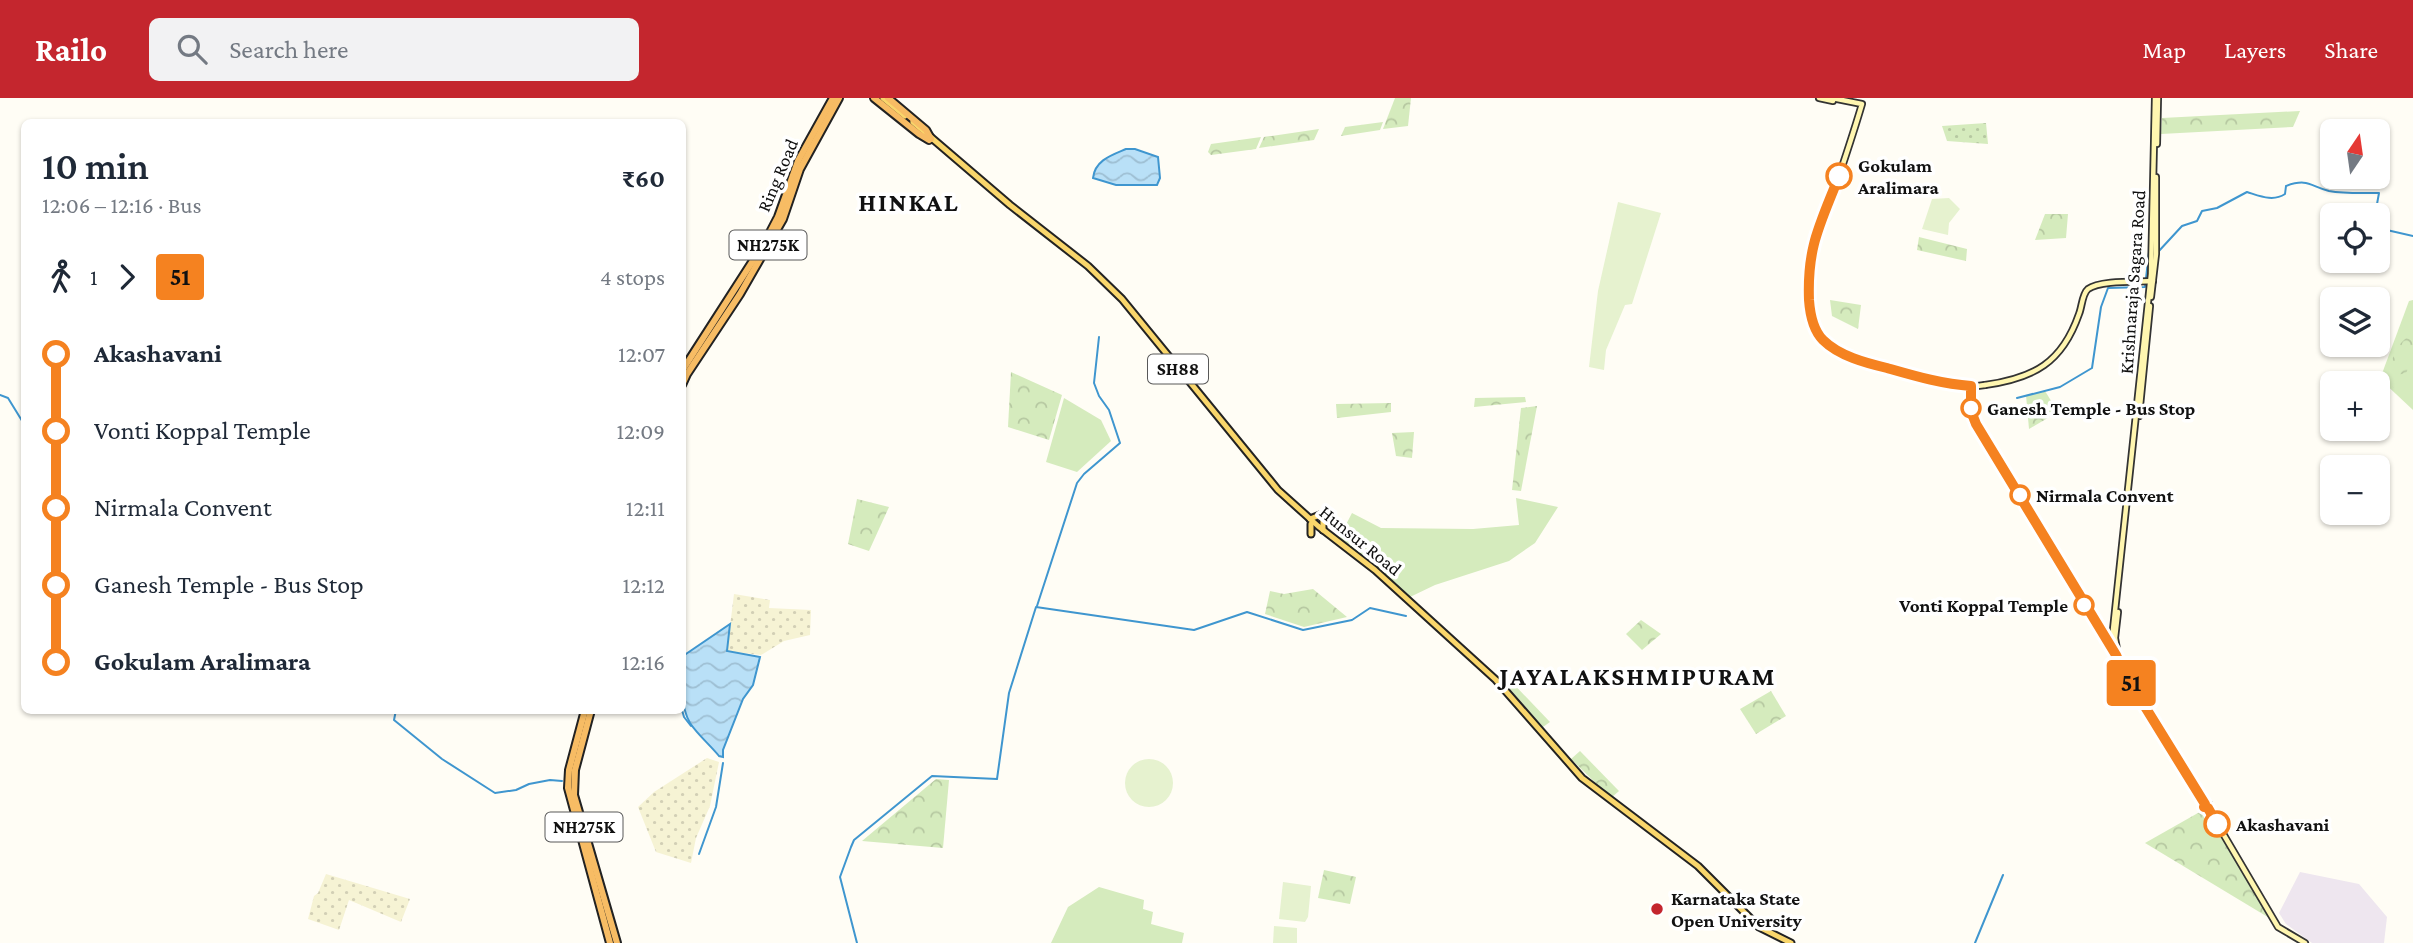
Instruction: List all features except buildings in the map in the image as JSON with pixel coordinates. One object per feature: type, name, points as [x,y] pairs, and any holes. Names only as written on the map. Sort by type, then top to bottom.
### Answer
[{"type":"highway","name":"Ring Road","points":[[686,365],[765,242],[778,217],[798,161],[833,98]]},
{"type":"highway","name":"Ring Road","points":[[686,376],[740,294],[783,219],[800,169],[839,98]]},
{"type":"highway","points":[[881,98],[930,138]]},
{"type":"highway","points":[[881,98],[930,138]]},
{"type":"highway","name":"NH275K","points":[[584,714],[569,770],[568,788],[610,943]]},
{"type":"highway","name":"NH275K","points":[[590,714],[575,770],[574,794],[617,943]]},
{"type":"main road","name":"Hunsur Road","points":[[881,98],[1105,285],[1276,492],[1375,570],[1496,680],[1581,778],[1704,869],[1759,927],[1791,943]]},
{"type":"main road","points":[[1819,98],[1862,106]]},
{"type":"main road","points":[[1832,98],[1862,106]]},
{"type":"main road","name":"Krishnaraja Sagara Road","points":[[2157,98],[2154,252],[2113,631],[2116,655],[2278,927],[2305,943]]},
{"type":"main road","points":[[1862,106],[1813,242],[1808,276],[1811,318],[1819,336],[1838,351],[1918,377],[1960,385],[1985,385],[2018,378],[2049,363],[2070,334],[2085,293],[2091,288],[2149,281]]},
{"type":"main road","name":"Krishnaraja Sagara Road","points":[[2125,673],[2117,652],[2116,628],[2149,281]]},
{"type":"main road","points":[[1972,385],[1971,411],[1976,424],[2116,655]]},
{"type":"main road","points":[[1321,515],[1323,531],[1312,535],[1312,522],[1321,515]]},
{"type":"main road","points":[[1704,869],[1744,918],[1783,943]]},
{"type":"shaded area","points":[[734,594],[770,600],[769,608],[811,610],[810,635],[784,641],[761,655],[727,651]]},
{"type":"shaded area","points":[[707,758],[719,762],[710,806],[696,838],[691,863],[656,852],[638,807],[654,792]]},
{"type":"shaded area","points":[[2300,872],[2359,884],[2387,917],[2384,943],[2312,943],[2286,924],[2279,913]]},
{"type":"shaded area","points":[[326,874],[410,899],[401,922],[349,900],[339,930],[308,919],[314,896]]},
{"type":"green space","points":[[1395,98],[1411,98],[1408,126],[1383,129]]},
{"type":"green space","points":[[2300,111],[2293,127],[2161,134],[2162,118]]},
{"type":"green space","points":[[1383,122],[1380,130],[1341,136],[1345,127]]},
{"type":"green space","points":[[1986,123],[1988,144],[1947,141],[1942,126]]},
{"type":"green space","points":[[1319,129],[1314,140],[1259,148],[1264,137]]},
{"type":"green space","points":[[1261,137],[1256,149],[1211,155],[1208,152],[1211,144]]},
{"type":"green space","points":[[1949,198],[1960,209],[1949,223],[1948,235],[1922,229],[1932,199]]},
{"type":"green space","points":[[1618,202],[1661,213],[1632,304],[1625,305],[1606,350],[1604,370],[1589,367],[1598,291]]},
{"type":"green space","points":[[2045,214],[2068,214],[2066,238],[2035,240]]},
{"type":"green space","points":[[1919,237],[1967,249],[1966,261],[1917,250]]},
{"type":"green space","points":[[1830,300],[1861,305],[1858,329],[1832,316]]},
{"type":"green space","points":[[2413,300],[2413,410],[2390,388],[2390,371],[2383,371],[2409,301]]},
{"type":"green space","points":[[2408,336],[2413,336],[2413,345],[2403,348],[2400,360],[2409,367],[2406,373],[2397,375],[2394,388],[2390,384],[2388,371],[2397,347]]},
{"type":"green space","points":[[1011,372],[1062,395],[1049,440],[1008,427]]},
{"type":"green space","points":[[2045,391],[2058,412],[2029,429],[2026,395]]},
{"type":"green space","points":[[1525,397],[1526,402],[1474,407],[1475,398]]},
{"type":"green space","points":[[1064,398],[1101,420],[1111,441],[1077,472],[1046,462]]},
{"type":"green space","points":[[1391,403],[1391,412],[1337,418],[1336,404]]},
{"type":"green space","points":[[1537,406],[1521,491],[1512,490],[1521,408]]},
{"type":"green space","points":[[1414,432],[1412,458],[1396,456],[1392,433]]},
{"type":"green space","points":[[1516,498],[1558,507],[1535,543],[1509,561],[1435,585],[1410,597],[1339,538],[1352,513],[1381,528],[1473,529],[1519,525]]},
{"type":"green space","points":[[857,499],[889,507],[869,551],[848,544]]},
{"type":"green space","points":[[1313,589],[1347,617],[1304,627],[1265,614],[1270,591],[1284,594]]},
{"type":"green space","points":[[1641,620],[1661,634],[1642,650],[1626,634]]},
{"type":"green space","points":[[1506,676],[1550,722],[1543,727],[1502,680]]},
{"type":"green space","points":[[1771,691],[1786,716],[1756,734],[1740,709]]},
{"type":"green space","points":[[1580,751],[1619,791],[1611,798],[1571,759]]},
{"type":"green space","points":[[1149,759],[1158,760],[1166,766],[1172,774],[1172,792],[1166,800],[1158,806],[1149,807],[1140,806],[1132,800],[1126,792],[1125,783],[1126,774],[1132,766],[1140,760]]},
{"type":"green space","points":[[936,779],[949,780],[943,848],[862,841]]},
{"type":"green space","points":[[2205,809],[2271,919],[2145,843]]},
{"type":"green space","points":[[1324,870],[1356,877],[1350,904],[1318,898]]},
{"type":"green space","points":[[1283,882],[1311,886],[1308,917],[1305,922],[1279,919]]},
{"type":"green space","points":[[1099,887],[1144,900],[1143,909],[1153,912],[1151,924],[1184,933],[1182,943],[1051,943],[1068,907]]},
{"type":"green space","points":[[1274,926],[1297,928],[1297,943],[1273,943]]},
{"type":"water","points":[[1126,149],[1135,149],[1158,157],[1160,178],[1157,185],[1116,185],[1093,178],[1101,162]]},
{"type":"water","points":[[730,624],[727,651],[760,657],[753,685],[743,699],[723,750],[723,757],[696,731],[686,715],[686,654]]},
{"type":"waterway","points":[[2158,252],[2182,226],[2197,221],[2202,211],[2217,208],[2247,192],[2276,198],[2285,194],[2286,186],[2304,183],[2335,192],[2379,193],[2377,203]]},
{"type":"waterway","points":[[2390,231],[2413,236]]},
{"type":"waterway","points":[[2017,398],[2060,387],[2092,368],[2101,307],[2108,288],[2145,287],[2149,252]]},
{"type":"waterway","points":[[1037,606],[1077,483],[1120,443],[1109,410],[1094,383],[1099,337]]},
{"type":"waterway","points":[[0,395],[8,398],[21,419]]},
{"type":"waterway","points":[[857,943],[840,877],[854,840],[932,776],[997,779],[1009,693],[1036,607],[1194,630],[1247,612],[1303,630],[1352,620],[1370,608],[1406,616]]},
{"type":"waterway","points":[[395,714],[394,720],[442,759],[495,793],[550,780],[562,781]]},
{"type":"waterway","points":[[683,714],[691,726]]},
{"type":"waterway","points":[[699,854],[716,807],[723,763]]},
{"type":"waterway","points":[[1975,943],[2003,875]]},
{"type":"bus line","name":"51","points":[[1839,176],[1823,213],[1809,259],[1811,318],[1819,336],[1838,351],[1870,363],[1943,383],[1971,386],[1971,411],[1976,424],[2205,804],[2204,807],[2208,808],[2217,824]]},
{"type":"place","name":"Gokulam Aralimara","points":[[1839,176]]},
{"type":"place","name":"Ganesh Temple - Bus Stop","points":[[1971,408]]},
{"type":"place","name":"Nirmala Convent","points":[[2020,495]]},
{"type":"place","name":"Vonti Koppal Temple","points":[[2084,605]]},
{"type":"place","name":"Akashavani","points":[[2217,824]]},
{"type":"place","name":"Karnataka State Open University","points":[[1657,909]]},
{"type":"district","name":"HINKAL","points":[[909,202]]},
{"type":"district","name":"JAYALAKSHMIPURAM","points":[[1638,676]]}]
